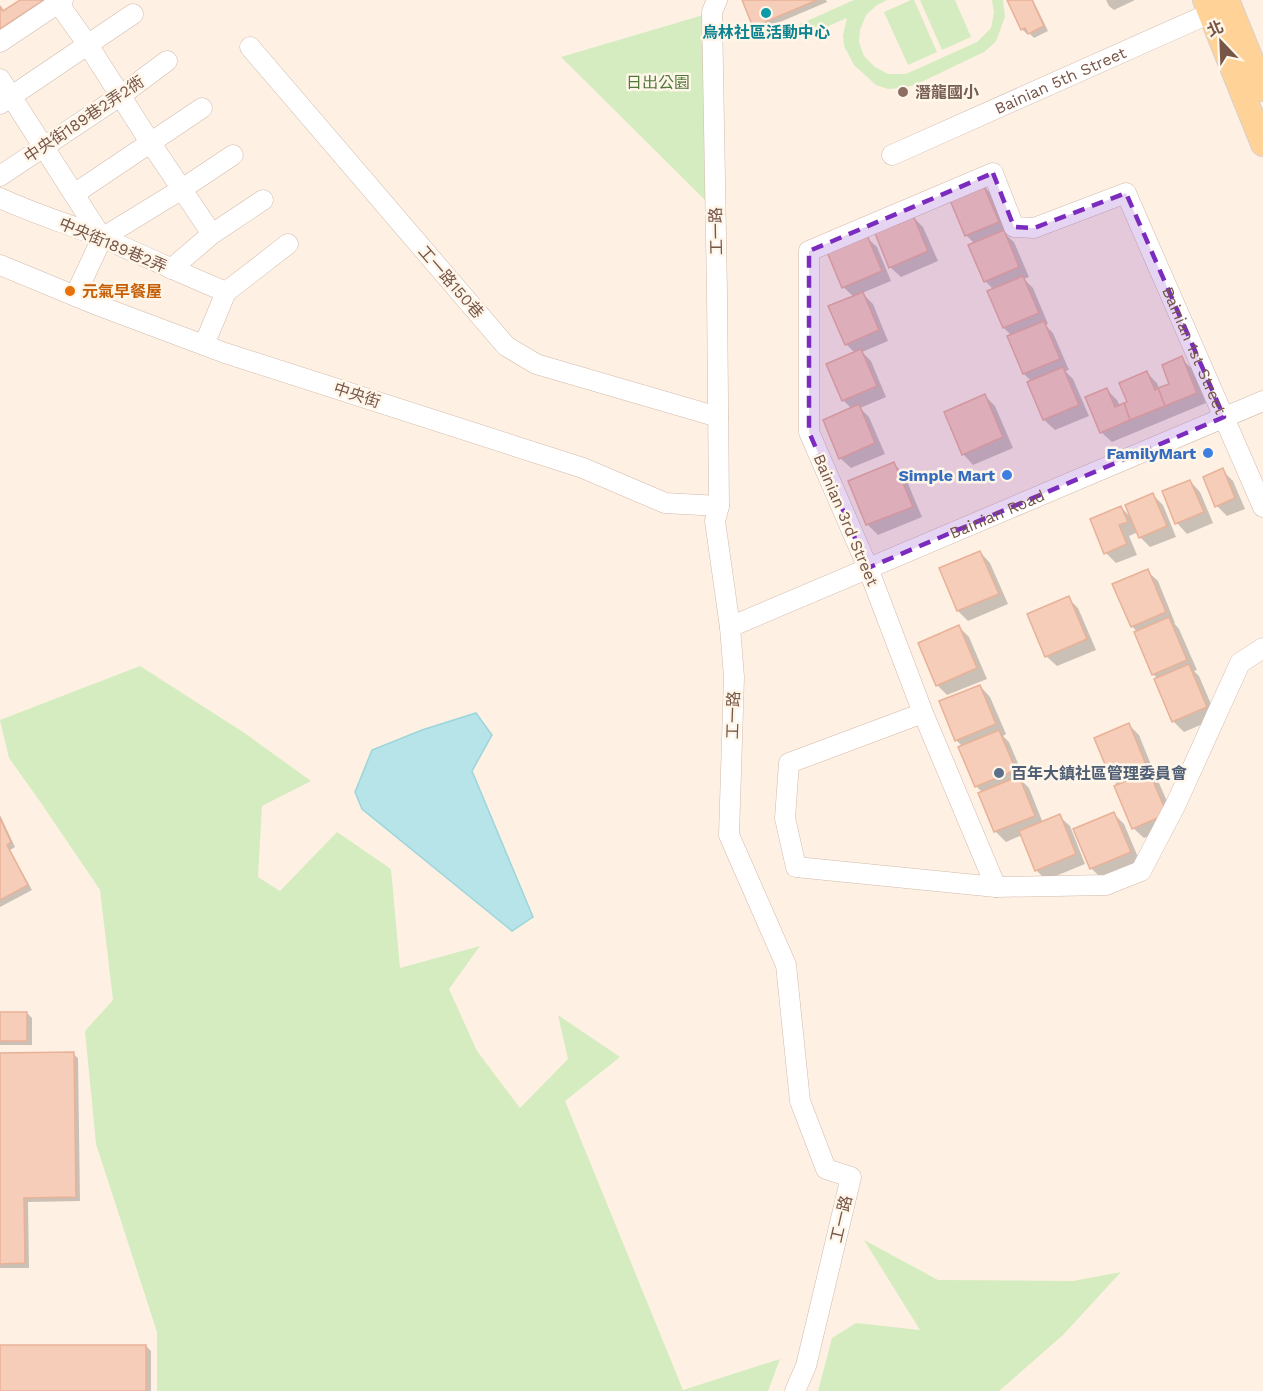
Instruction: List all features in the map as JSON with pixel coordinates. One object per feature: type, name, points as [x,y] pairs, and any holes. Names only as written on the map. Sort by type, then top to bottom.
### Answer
[{"type":"main road","points":[[1218,4],[1263,89]]},
{"type":"main road","points":[[1218,4],[1263,144]]},
{"type":"street","name":"工一路","points":[[717,0],[712,12],[719,506],[715,521],[730,627],[734,677],[729,835],[786,965],[800,1101],[826,1169],[851,1178],[806,1366],[795,1391]]},
{"type":"street","points":[[0,42],[59,1],[212,234]]},
{"type":"street","name":"Bainian 5th Street","points":[[892,155],[1218,4]]},
{"type":"street","points":[[6,100],[133,14]]},
{"type":"street","name":"工一路150巷","points":[[250,47],[506,346],[536,364],[718,417]]},
{"type":"street","name":"中央街189巷2弄2衖","points":[[0,176],[120,96],[167,61]]},
{"type":"street","points":[[0,79],[6,100],[43,148],[102,238]]},
{"type":"street","points":[[74,194],[202,108]]},
{"type":"street","points":[[75,296],[102,238],[233,155]]},
{"type":"street","name":"Bainian 1st Street","points":[[920,204],[993,173],[1014,227],[1034,228],[1125,193],[1263,507]]},
{"type":"street","name":"中央街189巷2弄","points":[[0,198],[102,238],[226,292]]},
{"type":"street","points":[[171,269],[212,234],[263,200]]},
{"type":"street","name":"Bainian 3rd Street","points":[[920,204],[809,251],[809,432],[868,568],[923,713],[996,887]]},
{"type":"street","points":[[204,345],[226,292],[288,244]]},
{"type":"street","name":"中央街","points":[[0,265],[204,345],[583,468],[665,503],[719,506]]},
{"type":"street","name":"Bainian Road","points":[[730,627],[1263,401]]},
{"type":"street","points":[[923,713],[789,763],[785,818],[796,867],[996,887],[1106,885],[1141,871],[1176,804],[1240,663],[1263,648]]},
{"type":"highlighted area","points":[[993,173],[1014,227],[1034,228],[1126,193],[1224,417],[868,568],[809,432],[809,251]]},
{"type":"green space","points":[[854,0],[887,0],[866,15],[860,30],[859,42],[864,56],[875,67],[888,74],[906,74],[977,42],[991,28],[994,13],[992,0],[1003,0],[1005,17],[996,41],[984,52],[915,85],[888,89],[876,85],[854,65],[844,46],[843,35],[847,18],[796,40],[791,28]]},
{"type":"green space","points":[[914,0],[937,52],[908,65],[884,12]]},
{"type":"green space","points":[[920,0],[955,0],[971,37],[942,50]]},
{"type":"green space","name":"日出公園","points":[[710,13],[705,200],[561,57]]},
{"type":"green space","points":[[140,666],[243,732],[311,781],[262,806],[258,877],[280,891],[337,832],[391,869],[400,968],[480,946],[449,989],[477,1051],[520,1108],[568,1059],[558,1015],[620,1057],[565,1101],[683,1390],[780,1359],[768,1391],[157,1391],[157,1332],[96,1144],[85,1031],[113,1000],[100,890],[9,758],[0,720]]},
{"type":"green space","points":[[864,1240],[938,1280],[1073,1281],[1121,1272],[1063,1335],[999,1391],[818,1391],[832,1338],[856,1323],[920,1330]]},
{"type":"water","points":[[476,713],[492,735],[472,771],[533,917],[512,931],[362,809],[355,792],[372,750],[422,730]]},
{"type":"building","points":[[20,0],[44,0],[0,29],[0,7],[3,11]]},
{"type":"building","name":"烏林社區活動中心","points":[[742,0],[817,0],[753,27]]},
{"type":"building","points":[[1007,0],[1032,0],[1044,26],[1028,34],[1025,28],[1021,30]]},
{"type":"building","points":[[983,184],[999,222],[965,236],[949,198]]},
{"type":"building","points":[[913,215],[928,251],[889,268],[874,231]]},
{"type":"building","points":[[1004,230],[1019,267],[984,282],[968,245]]},
{"type":"building","points":[[867,235],[882,271],[842,288],[827,252]]},
{"type":"building","points":[[1023,276],[1039,313],[1003,328],[987,291]]},
{"type":"building","points":[[863,292],[879,330],[845,345],[828,306]]},
{"type":"building","points":[[1044,321],[1060,359],[1023,374],[1007,336]]},
{"type":"building","points":[[861,349],[877,386],[842,401],[826,364]]},
{"type":"building","points":[[1182,356],[1197,393],[1165,406],[1158,388],[1169,384],[1162,365]]},
{"type":"building","points":[[1063,367],[1079,405],[1043,420],[1027,382]]},
{"type":"building","points":[[1147,371],[1155,390],[1158,388],[1165,406],[1130,420],[1124,403],[1127,402],[1119,383]]},
{"type":"building","points":[[1107,388],[1115,407],[1124,403],[1130,420],[1100,433],[1085,397]]},
{"type":"building","points":[[985,394],[1003,437],[962,455],[944,412]]},
{"type":"building","points":[[859,404],[875,443],[839,459],[823,420]]},
{"type":"building","points":[[894,462],[913,507],[866,525],[848,481]]},
{"type":"building","points":[[1223,468],[1235,498],[1215,507],[1203,477]]},
{"type":"building","points":[[1190,480],[1204,512],[1175,524],[1162,491]]},
{"type":"building","points":[[1153,493],[1167,526],[1139,538],[1125,505]]},
{"type":"building","points":[[1121,506],[1128,522],[1119,525],[1127,544],[1104,554],[1090,519]]},
{"type":"building","points":[[980,551],[999,594],[957,611],[939,568]]},
{"type":"building","points":[[1148,569],[1166,612],[1131,627],[1112,584]]},
{"type":"building","points":[[1069,596],[1087,639],[1045,657],[1027,614]]},
{"type":"building","points":[[1169,617],[1187,660],[1152,675],[1134,632]]},
{"type":"building","points":[[959,625],[977,668],[936,686],[918,643]]},
{"type":"building","points":[[1189,664],[1207,707],[1172,722],[1154,679]]},
{"type":"building","points":[[980,685],[996,724],[955,741],[939,701]]},
{"type":"building","points":[[1129,723],[1147,767],[1112,781],[1094,738]]},
{"type":"building","points":[[999,730],[1016,770],[975,787],[958,747]]},
{"type":"building","points":[[1149,771],[1167,814],[1132,829],[1114,786]]},
{"type":"building","points":[[1019,776],[1035,816],[994,832],[978,793]]},
{"type":"building","points":[[1114,812],[1131,852],[1090,869],[1073,829]]},
{"type":"building","points":[[1060,814],[1076,854],[1035,871],[1019,831]]},
{"type":"building","points":[[0,818],[11,842],[7,845],[28,885],[0,900]]},
{"type":"building","points":[[0,1012],[27,1012],[27,1041],[0,1041]]},
{"type":"building","points":[[74,1052],[76,1197],[24,1198],[25,1263],[0,1264],[0,1053]]},
{"type":"building","points":[[0,1345],[146,1345],[146,1391],[0,1391]]},
{"type":"place","name":"烏林社區活動中心","points":[[766,13]]},
{"type":"place","name":"潛龍國小","points":[[903,92]]},
{"type":"place","name":"元氣早餐屋","points":[[70,291]]},
{"type":"place","name":"FamilyMart","points":[[1208,453]]},
{"type":"place","name":"Simple Mart","points":[[1007,475]]},
{"type":"place","name":"百年大鎮社區管理委員會","points":[[999,773]]}]
